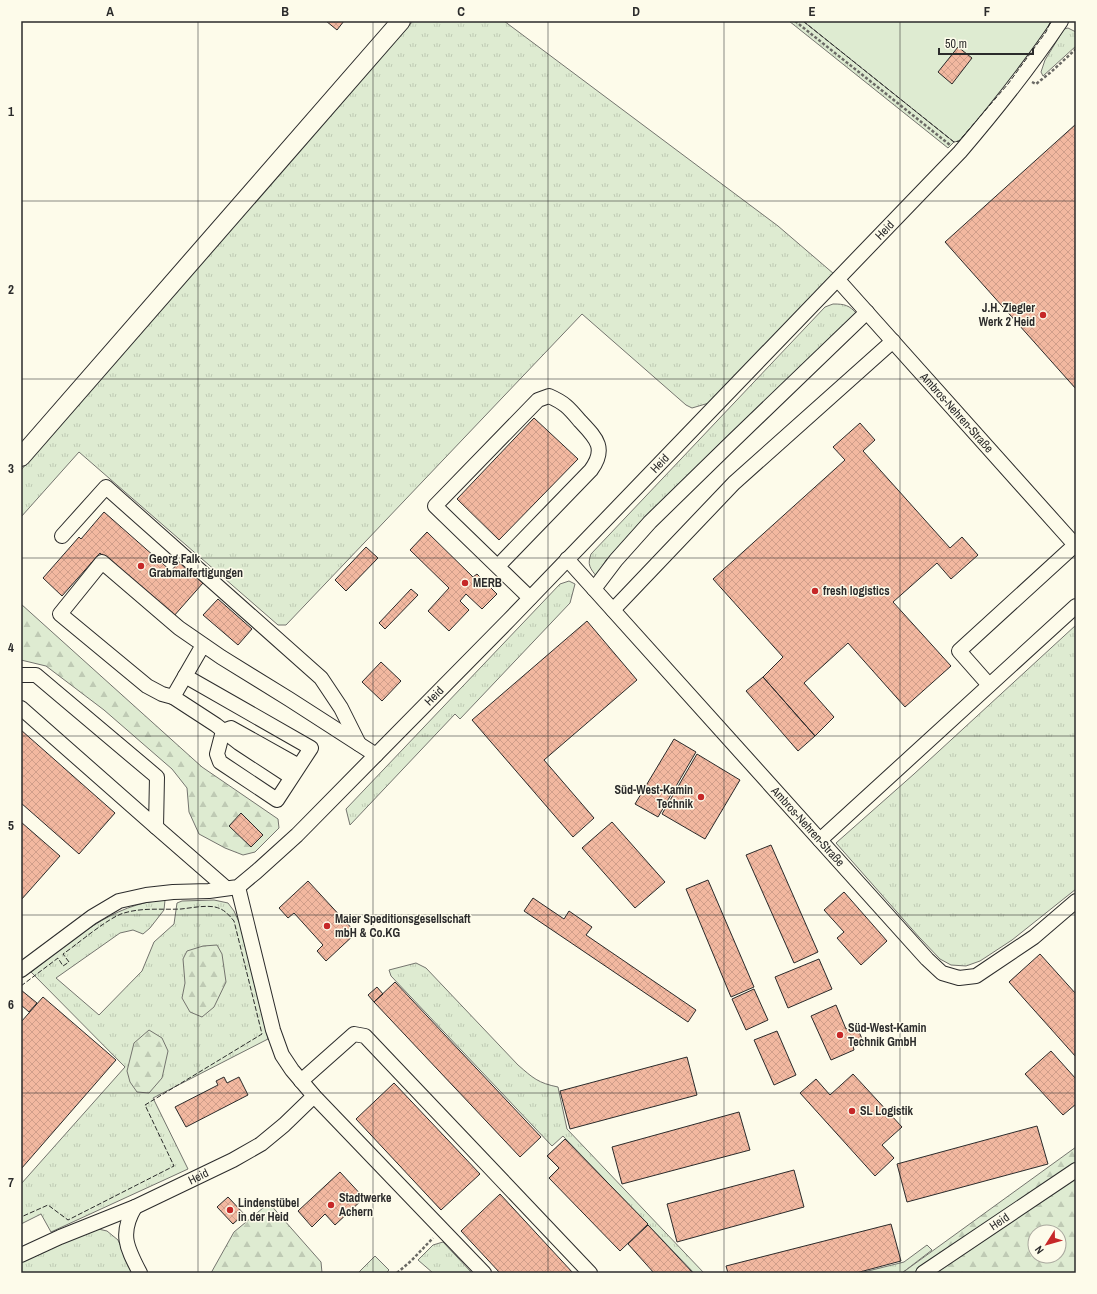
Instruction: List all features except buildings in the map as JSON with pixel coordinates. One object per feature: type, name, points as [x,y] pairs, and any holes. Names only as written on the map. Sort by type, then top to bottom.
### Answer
[{"type":"main road","points":[[21,457],[401,21]]},
{"type":"street","name":"Heid","points":[[232,887],[297,835],[530,598],[838,280],[960,152],[996,110],[1062,21]]},
{"type":"street","name":"Ambros-Nehren-Straße","points":[[838,280],[1076,545]]},
{"type":"street","points":[[594,589],[616,560],[650,522],[738,435],[867,312]]},
{"type":"street","points":[[613,610],[734,483],[893,341]]},
{"type":"street","points":[[498,566],[598,461],[599,449],[596,438],[562,401],[549,396],[538,400],[435,506],[530,598]]},
{"type":"street","points":[[62,536],[106,487],[321,678],[341,708],[359,744]]},
{"type":"street","points":[[989,684],[959,651],[1076,545]]},
{"type":"street","name":"Ambros-Nehren-Straße","points":[[567,559],[927,959],[942,973],[958,978],[976,976],[1034,937],[1076,901]]},
{"type":"street","points":[[295,772],[239,743],[173,697],[162,694],[147,686],[60,614],[102,562],[179,628],[203,645],[376,755]]},
{"type":"street","points":[[820,840],[1076,606]]},
{"type":"street","points":[[173,697],[203,645]]},
{"type":"street","points":[[21,675],[36,675],[157,777],[156,827]]},
{"type":"street","points":[[185,676],[311,748],[277,800],[220,762],[217,754],[222,742],[223,731]]},
{"type":"street","points":[[21,708],[156,827],[232,887],[273,1030],[282,1055],[292,1070],[314,1096],[484,1273]]},
{"type":"street","points":[[21,970],[92,918],[119,901],[153,894],[232,887]]},
{"type":"street","points":[[301,1081],[354,1034],[365,1036],[590,1273]]},
{"type":"street","name":"Heid","points":[[21,1255],[60,1237],[135,1207],[233,1160],[261,1144],[284,1125],[314,1096]]},
{"type":"street","name":"Heid","points":[[923,1273],[1076,1170]]},
{"type":"street","points":[[135,1207],[128,1219],[126,1235],[130,1254],[140,1273]]},
{"type":"path","points":[[795,21],[960,152]]},
{"type":"path","points":[[1022,76],[1036,84],[1076,49]]},
{"type":"path","points":[[398,1273],[442,1229]]},
{"type":"green space","points":[[413,21],[504,21],[778,226],[834,274],[709,403],[692,408],[686,405],[582,314],[286,625],[278,625],[79,452],[21,517],[21,470]]},
{"type":"green space","points":[[789,21],[803,21],[954,142],[948,148]]},
{"type":"green space","points":[[803,21],[1051,21],[1045,32],[1008,84],[959,141],[954,142]]},
{"type":"green space","points":[[1068,28],[1076,32],[1076,46],[1043,76],[1041,72],[1045,60],[1064,29]]},
{"type":"green space","points":[[833,304],[841,304],[846,306],[857,314],[712,451],[606,560],[597,577],[590,566],[589,561],[591,554],[825,307]]},
{"type":"green space","points":[[569,581],[575,584],[570,603],[460,719],[455,714],[350,825],[346,809],[560,584]]},
{"type":"green space","points":[[21,604],[202,767],[278,819],[279,828],[255,852],[243,855],[225,848],[199,834],[189,812],[187,788],[172,769],[104,710],[46,666],[21,660]]},
{"type":"green space","points":[[1076,625],[1076,889],[1012,940],[980,961],[966,966],[951,965],[940,959],[919,937],[836,843],[914,774]]},
{"type":"green space","points":[[165,900],[164,910],[150,928],[143,934],[133,930],[120,933],[56,978],[99,1015],[142,971],[154,942],[174,924],[177,903],[182,901],[214,900],[228,903],[234,911],[244,933],[268,1039],[153,1098],[188,1169],[51,1232],[41,1214],[21,1224],[21,1184],[125,1067],[31,972],[77,936],[110,916],[127,908]]},
{"type":"green space","points":[[217,945],[222,954],[226,982],[214,1007],[202,1017],[190,1012],[182,998],[185,983],[183,959],[187,951],[203,946]]},
{"type":"green space","points":[[416,963],[426,968],[518,1065],[545,1084],[558,1087],[567,1129],[704,1273],[694,1273],[563,1136],[552,1146],[391,976],[389,970]]},
{"type":"green space","points":[[149,1030],[162,1038],[168,1051],[162,1078],[149,1093],[137,1092],[130,1082],[127,1071],[134,1043]]},
{"type":"green space","points":[[1076,1147],[1076,1273],[902,1273]]},
{"type":"green space","points":[[269,1203],[321,1262],[322,1273],[211,1273],[234,1232]]},
{"type":"green space","points":[[94,1228],[107,1231],[118,1240],[133,1273],[21,1273],[21,1262]]},
{"type":"green space","points":[[443,1242],[472,1273],[433,1273],[418,1260],[433,1245]]},
{"type":"green space","points":[[927,1245],[932,1250],[902,1273],[860,1273],[904,1262]]},
{"type":"green space","points":[[375,1256],[389,1270],[386,1273],[358,1273]]},
{"type":"fence","points":[[803,21],[954,142],[959,141],[1008,84],[1046,32],[1051,21]]},
{"type":"fence","points":[[21,986],[58,958],[63,966],[69,962],[63,954],[99,927],[121,914],[136,910],[181,909],[207,906],[215,907],[223,910],[234,921],[262,1034],[145,1105],[174,1166],[68,1220],[48,1205],[21,1217]]},
{"type":"place","name":"J.H. Ziegler Werk 2 Heid","points":[[1043,315]]},
{"type":"place","name":"Georg Falk Grabmalfertigungen","points":[[141,566]]},
{"type":"place","name":"MERB","points":[[465,583]]},
{"type":"place","name":"fresh logistics","points":[[815,591]]},
{"type":"place","name":"Süd-West-Kamin Technik","points":[[701,797]]},
{"type":"place","name":"Maier Speditionsgesellschaft mbH & Co.KG","points":[[327,926]]},
{"type":"place","name":"Süd-West-Kamin Technik GmbH","points":[[840,1035]]},
{"type":"place","name":"SL Logistik","points":[[852,1111]]},
{"type":"place","name":"Stadtwerke Achern","points":[[331,1205]]},
{"type":"place","name":"Lindenstübel in der Heid","points":[[230,1210]]}]
